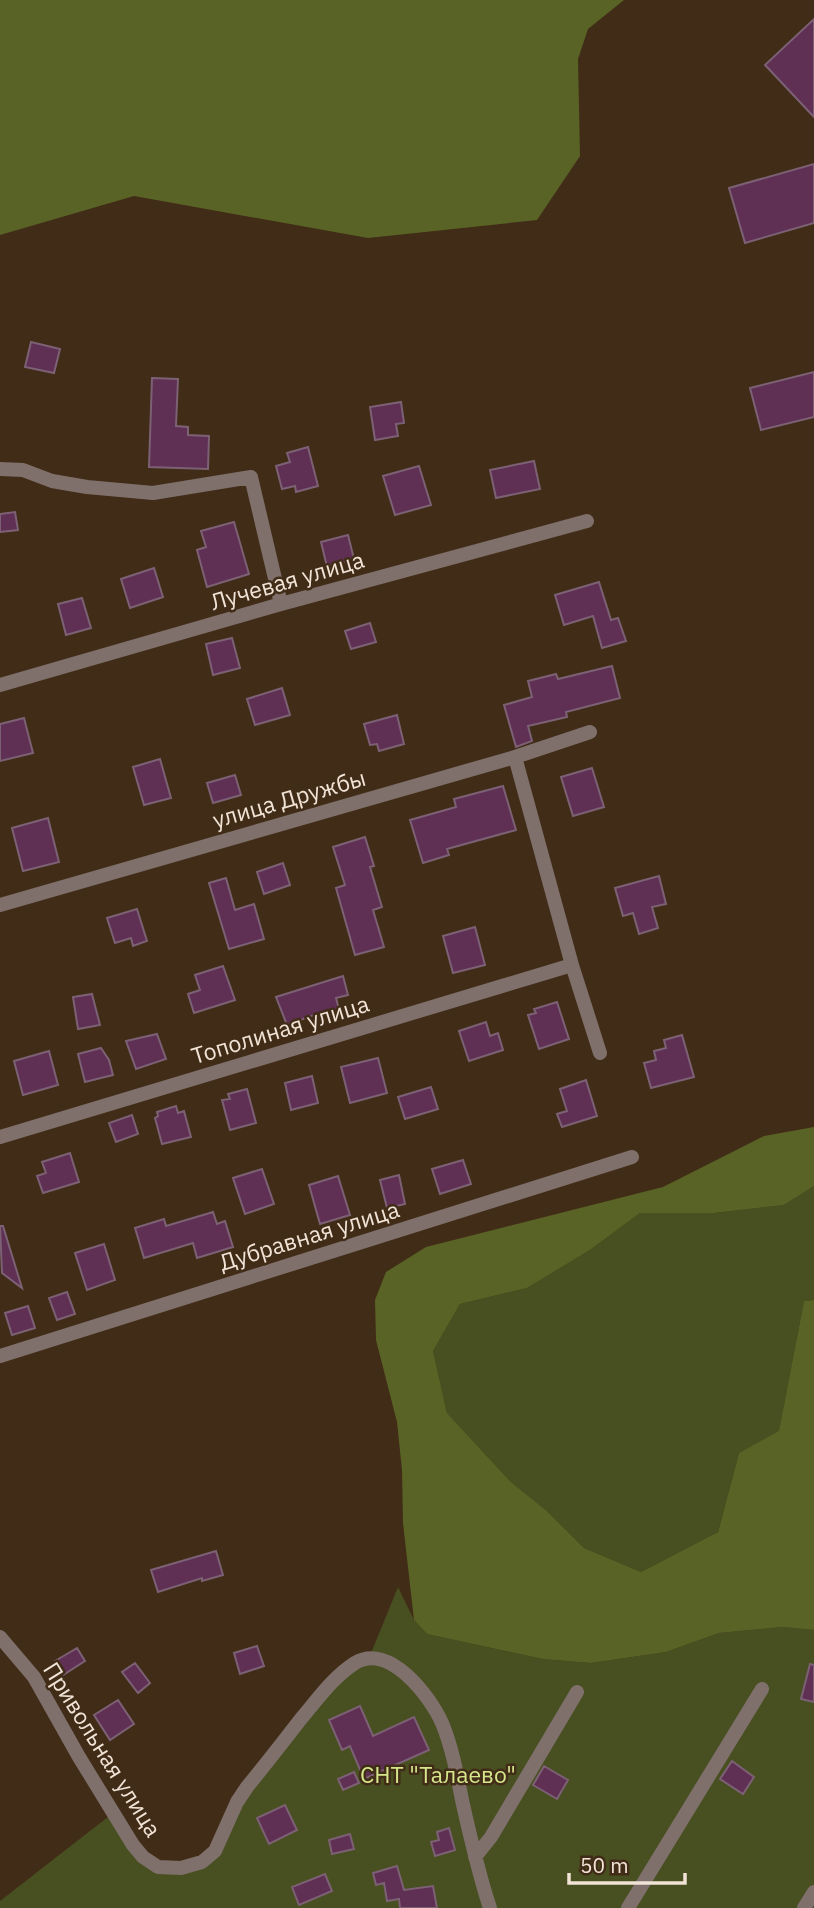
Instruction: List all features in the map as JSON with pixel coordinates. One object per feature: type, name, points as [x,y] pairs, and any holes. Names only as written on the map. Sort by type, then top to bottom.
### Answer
[{"type":"street","points":[[0,469],[23,470],[52,481],[87,487],[153,493],[251,477],[281,604]]},
{"type":"street","name":"Лучевая улица","points":[[0,685],[281,604],[587,521]]},
{"type":"street","name":"улица Дружбы","points":[[0,905],[514,757],[590,732]]},
{"type":"street","points":[[514,757],[572,965],[600,1053]]},
{"type":"street","name":"Тополиная улица","points":[[0,1137],[572,965]]},
{"type":"street","name":"Дубравная улица","points":[[1,1352],[632,1157]]},
{"type":"street","name":"Привольная улица","points":[[0,1637],[34,1677],[79,1758],[133,1845],[158,1867],[181,1868],[202,1862],[215,1851],[237,1802],[247,1787],[326,1688],[357,1662],[369,1658],[395,1664],[418,1686],[441,1720],[452,1751],[475,1857]]},
{"type":"street","points":[[628,1908],[762,1689]]},
{"type":"street","points":[[490,1908],[475,1857],[491,1837],[577,1692]]},
{"type":"street","points":[[804,1908],[814,1892]]},
{"type":"green space","points":[[0,0],[624,0],[588,29],[578,59],[580,156],[537,220],[368,238],[134,196],[0,235]]},
{"type":"green space","points":[[814,1127],[814,1186],[784,1205],[714,1213],[640,1213],[590,1250],[527,1288],[460,1304],[433,1351],[447,1413],[511,1482],[547,1511],[584,1548],[641,1572],[718,1532],[739,1453],[779,1431],[804,1301],[814,1300],[814,1630],[783,1627],[719,1633],[666,1652],[591,1663],[543,1659],[427,1634],[414,1620],[403,1523],[402,1470],[397,1422],[376,1340],[375,1300],[386,1272],[426,1247],[663,1187],[764,1136]]},
{"type":"green space","points":[[814,1186],[814,1300],[804,1301],[779,1432],[739,1453],[718,1532],[641,1572],[584,1548],[547,1511],[511,1482],[447,1413],[433,1351],[460,1304],[527,1288],[590,1250],[640,1213],[714,1213],[784,1205]]},
{"type":"green space","name":"СНТ \"Талаево\"","points":[[398,1587],[414,1620],[427,1634],[543,1659],[591,1663],[666,1652],[719,1633],[783,1627],[814,1630],[814,1908],[0,1908],[0,1901],[113,1813],[158,1867],[202,1862],[326,1688],[369,1658]]},
{"type":"building","points":[[814,19],[814,117],[765,65]]},
{"type":"building","points":[[814,164],[814,223],[745,243],[729,188]]},
{"type":"building","points":[[31,342],[60,349],[54,373],[25,367]]},
{"type":"building","points":[[814,372],[814,417],[761,430],[750,388]]},
{"type":"building","points":[[152,378],[178,379],[176,426],[188,427],[188,435],[209,436],[208,469],[149,467]]},
{"type":"building","points":[[401,402],[404,423],[396,424],[398,436],[375,440],[370,407]]},
{"type":"building","points":[[308,447],[318,486],[296,492],[295,486],[282,489],[276,466],[290,462],[287,453]]},
{"type":"building","points":[[534,461],[540,489],[496,498],[490,470]]},
{"type":"building","points":[[419,466],[431,505],[395,515],[383,476]]},
{"type":"building","points":[[15,512],[18,530],[0,532],[0,514]]},
{"type":"building","points":[[234,522],[249,574],[207,587],[197,550],[206,547],[201,531]]},
{"type":"building","points":[[348,535],[354,559],[327,567],[321,542]]},
{"type":"building","points":[[154,568],[163,597],[130,608],[121,579]]},
{"type":"building","points":[[599,582],[611,620],[618,618],[626,641],[602,648],[593,616],[564,625],[555,595]]},
{"type":"building","points":[[82,598],[91,628],[66,635],[58,604]]},
{"type":"building","points":[[370,623],[376,642],[351,649],[345,631]]},
{"type":"building","points":[[232,638],[240,668],[213,675],[206,644]]},
{"type":"building","points":[[612,666],[620,698],[566,712],[567,717],[528,726],[532,741],[516,747],[504,705],[532,697],[528,681],[556,674],[558,679]]},
{"type":"building","points":[[282,688],[290,715],[255,725],[247,699]]},
{"type":"building","points":[[397,715],[404,744],[379,751],[377,744],[370,745],[364,724]]},
{"type":"building","points":[[24,718],[33,753],[0,761],[0,724]]},
{"type":"building","points":[[160,759],[171,798],[144,805],[133,767]]},
{"type":"building","points":[[592,768],[604,807],[573,816],[561,777]]},
{"type":"building","points":[[235,775],[241,795],[213,803],[207,783]]},
{"type":"building","points":[[503,786],[516,830],[447,849],[449,855],[423,863],[410,820],[456,807],[454,799]]},
{"type":"building","points":[[48,818],[59,862],[23,871],[12,828]]},
{"type":"building","points":[[365,837],[374,866],[370,867],[382,907],[373,910],[384,947],[355,955],[336,888],[345,885],[333,847]]},
{"type":"building","points":[[283,863],[290,885],[264,894],[257,872]]},
{"type":"building","points":[[659,876],[666,904],[652,907],[658,928],[639,934],[633,913],[623,916],[615,888]]},
{"type":"building","points":[[226,878],[235,910],[254,904],[264,939],[229,949],[209,883]]},
{"type":"building","points":[[137,909],[147,941],[133,946],[131,938],[115,943],[107,918]]},
{"type":"building","points":[[475,927],[485,965],[453,973],[443,936]]},
{"type":"building","points":[[223,966],[235,1000],[194,1013],[188,994],[200,990],[195,975]]},
{"type":"building","points":[[343,976],[348,995],[336,998],[340,1013],[324,1018],[322,1012],[287,1025],[276,997]]},
{"type":"building","points":[[92,994],[100,1025],[78,1029],[73,997]]},
{"type":"building","points":[[557,1002],[569,1039],[539,1049],[528,1015],[536,1013],[534,1009]]},
{"type":"building","points":[[486,1022],[490,1036],[498,1033],[503,1050],[469,1061],[459,1031]]},
{"type":"building","points":[[157,1034],[166,1059],[136,1069],[126,1041]]},
{"type":"building","points":[[682,1035],[694,1077],[651,1088],[644,1063],[656,1060],[654,1051],[666,1048],[664,1040]]},
{"type":"building","points":[[101,1048],[109,1060],[113,1075],[85,1082],[78,1054]]},
{"type":"building","points":[[49,1051],[58,1085],[23,1095],[14,1061]]},
{"type":"building","points":[[378,1058],[387,1093],[350,1103],[341,1067]]},
{"type":"building","points":[[312,1076],[318,1103],[291,1110],[285,1083]]},
{"type":"building","points":[[586,1080],[597,1116],[562,1127],[557,1114],[567,1111],[560,1089]]},
{"type":"building","points":[[431,1087],[438,1109],[405,1119],[398,1097]]},
{"type":"building","points":[[247,1089],[256,1123],[230,1130],[222,1100],[230,1099],[228,1094]]},
{"type":"building","points":[[176,1106],[178,1113],[184,1111],[191,1137],[162,1144],[155,1118],[158,1116],[157,1112]]},
{"type":"building","points":[[132,1115],[138,1134],[116,1142],[109,1123]]},
{"type":"building","points":[[70,1153],[79,1182],[43,1193],[37,1176],[46,1173],[42,1162]]},
{"type":"building","points":[[463,1160],[471,1184],[440,1194],[432,1169]]},
{"type":"building","points":[[262,1169],[274,1204],[245,1214],[233,1178]]},
{"type":"building","points":[[399,1175],[405,1204],[387,1208],[380,1180]]},
{"type":"building","points":[[338,1176],[350,1215],[320,1224],[309,1185]]},
{"type":"building","points":[[213,1212],[217,1224],[225,1221],[233,1247],[197,1258],[193,1243],[144,1258],[135,1228],[164,1219],[166,1226]]},
{"type":"building","points":[[0,1226],[3,1226],[22,1288],[2,1273]]},
{"type":"building","points":[[104,1244],[115,1280],[87,1290],[75,1253]]},
{"type":"building","points":[[67,1292],[75,1314],[57,1320],[49,1298]]},
{"type":"building","points":[[28,1306],[35,1328],[12,1335],[5,1313]]},
{"type":"building","points":[[216,1551],[223,1575],[202,1581],[202,1578],[158,1592],[151,1570]]},
{"type":"building","points":[[257,1646],[264,1666],[240,1674],[234,1653]]},
{"type":"building","points":[[77,1648],[85,1661],[63,1675],[55,1661]]},
{"type":"building","points":[[135,1663],[150,1683],[138,1693],[122,1672]]},
{"type":"building","points":[[810,1664],[814,1665],[814,1702],[801,1699]]},
{"type":"building","points":[[118,1700],[134,1724],[110,1740],[94,1715]]},
{"type":"building","points":[[360,1706],[373,1736],[414,1717],[429,1750],[364,1779],[350,1746],[342,1750],[329,1720]]},
{"type":"building","points":[[732,1761],[754,1777],[743,1794],[720,1779]]},
{"type":"building","points":[[544,1766],[568,1780],[557,1799],[533,1785]]},
{"type":"building","points":[[354,1772],[359,1783],[343,1790],[338,1779]]},
{"type":"building","points":[[285,1805],[297,1830],[269,1844],[257,1818]]},
{"type":"building","points":[[449,1828],[455,1850],[435,1856],[431,1842],[439,1840],[437,1832]]},
{"type":"building","points":[[350,1834],[354,1849],[332,1854],[329,1840]]},
{"type":"building","points":[[397,1866],[404,1890],[433,1886],[437,1908],[400,1908],[399,1899],[387,1901],[384,1883],[376,1885],[373,1873]]},
{"type":"building","points":[[325,1874],[332,1891],[299,1905],[292,1887]]}]
